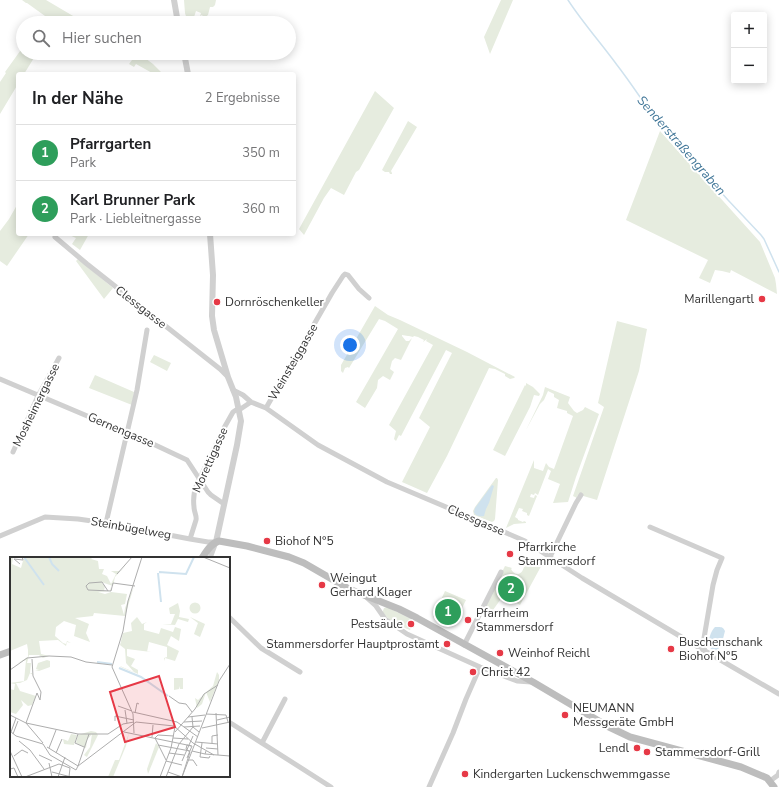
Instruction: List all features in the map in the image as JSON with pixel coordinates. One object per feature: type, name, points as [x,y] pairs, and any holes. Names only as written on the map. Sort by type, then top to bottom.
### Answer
[{"type":"main road","points":[[203,557],[216,542],[229,543],[289,557],[349,589],[399,609],[532,682],[602,723],[630,737],[741,767],[767,778],[773,786]]},
{"type":"main road","points":[[0,655],[10,651]]},
{"type":"street","points":[[174,0],[177,16]]},
{"type":"street","points":[[185,60],[188,72]]},
{"type":"street","points":[[210,236],[213,275],[212,316],[214,330],[239,410],[241,421],[216,542],[210,557]]},
{"type":"street","name":"Clessgasse","points":[[55,237],[228,376]]},
{"type":"street","name":"Weinsteiggasse","points":[[266,408],[342,276],[345,274],[348,275],[368,298]]},
{"type":"street","points":[[106,524],[137,390],[147,330]]},
{"type":"street","name":"Mosheimergasse","points":[[13,452],[38,396],[59,358]]},
{"type":"street","name":"Gernengasse","points":[[0,379],[187,460],[211,496],[224,504]]},
{"type":"street","name":"Clessgasse","points":[[233,390],[252,402],[266,408],[318,445],[387,482],[525,541],[582,578],[779,694]]},
{"type":"street","points":[[239,410],[252,402]]},
{"type":"street","name":"Morettigasse","points":[[190,539],[196,517],[194,495],[197,484],[233,412],[239,410]]},
{"type":"street","points":[[550,557],[581,495]]},
{"type":"street","name":"Steinbügelweg","points":[[0,536],[45,517],[78,519],[190,539],[216,542]]},
{"type":"street","points":[[650,527],[722,558],[713,586],[704,644],[705,651]]},
{"type":"street","points":[[464,645],[500,572]]},
{"type":"street","points":[[363,595],[376,606],[385,619],[407,634],[480,667],[517,681],[532,682]]},
{"type":"street","points":[[230,618],[261,648],[300,672]]},
{"type":"street","points":[[429,787],[480,667]]},
{"type":"street","points":[[262,743],[285,698]]},
{"type":"street","points":[[230,723],[331,787]]},
{"type":"street","points":[[773,786],[779,772]]},
{"type":"shaded area","points":[[22,0],[46,0],[73,16],[45,16]]},
{"type":"shaded area","points":[[184,0],[216,0],[215,5],[210,7],[207,16],[200,16],[201,13],[196,11],[194,16],[186,16]]},
{"type":"shaded area","points":[[501,0],[513,0],[490,54],[484,37]]},
{"type":"shaded area","points":[[16,57],[16,60],[33,60],[25,72],[16,72],[16,87],[0,114],[0,82],[6,73],[5,72]]},
{"type":"shaded area","points":[[132,60],[148,60],[161,72],[150,72],[136,64],[134,67],[129,64]]},
{"type":"shaded area","points":[[375,91],[394,108],[344,195],[331,188],[304,235],[299,229]]},
{"type":"shaded area","points":[[408,121],[417,127],[391,171],[392,174],[390,174],[389,172],[382,170]]},
{"type":"shaded area","points":[[660,131],[760,242],[775,278],[777,294],[731,270],[730,273],[715,270],[710,283],[699,278],[708,260],[626,220]]},
{"type":"shaded area","points":[[16,207],[16,236],[28,236],[7,266],[0,261],[0,231]]},
{"type":"shaded area","points":[[72,236],[88,236],[80,250],[72,244],[76,238]]},
{"type":"shaded area","points":[[78,259],[113,288],[104,299],[76,261]]},
{"type":"shaded area","points":[[375,306],[388,315],[467,352],[515,377],[510,379],[505,376],[505,374],[489,368],[447,456],[427,493],[402,482],[430,427],[419,418],[452,353],[446,350],[401,436],[399,435],[396,441],[394,439],[396,431],[389,425],[433,345],[426,341],[427,339],[423,342],[424,340],[418,337],[402,335],[406,341],[409,341],[412,338],[401,360],[395,358],[392,361],[390,369],[394,372],[390,380],[383,376],[378,380],[377,388],[365,408],[356,402],[398,329],[379,319],[349,368],[345,368],[343,373],[341,371],[341,365]]},
{"type":"shaded area","points":[[617,321],[647,329],[639,371],[597,500],[580,495],[577,496],[577,498],[573,496],[604,407],[598,403]]},
{"type":"shaded area","points":[[154,355],[171,363],[167,371],[150,362]]},
{"type":"shaded area","points":[[95,375],[134,392],[132,405],[89,388]]},
{"type":"shaded area","points":[[526,383],[540,394],[539,396],[534,395],[530,407],[505,456],[493,450],[525,385],[526,386]]},
{"type":"shaded area","points":[[545,387],[570,397],[568,403],[577,413],[585,407],[599,414],[568,502],[553,503],[560,484],[548,479],[551,471],[548,469],[538,495],[535,493],[534,495],[531,494],[530,497],[534,498],[535,495],[537,496],[529,516],[527,513],[522,511],[523,509],[519,508],[515,517],[526,523],[514,524],[506,528],[534,460],[534,468],[543,471],[546,463],[549,467],[554,469],[573,416],[567,413],[567,411],[557,408],[559,400],[554,397],[554,394],[548,391],[526,430],[543,395]]},
{"type":"shaded area","points":[[496,478],[498,480],[495,519],[492,522],[474,515],[473,511]]},
{"type":"shaded area","points":[[543,557],[545,559],[520,605],[503,596],[493,610],[485,606],[505,566],[512,568],[511,569],[514,573],[518,574],[522,572],[524,567]]},
{"type":"shaded area","points":[[445,591],[466,600],[453,626],[433,617]]},
{"type":"shaded area","points":[[387,607],[415,621],[410,627],[410,630],[396,624],[383,613],[384,608]]},
{"type":"water","points":[[492,485],[494,486],[484,516],[477,515],[474,512],[475,508]]},
{"type":"water","points":[[715,627],[720,627],[725,631],[721,645],[716,651],[712,650],[709,645],[709,639]]},
{"type":"waterway","name":"Senderstraßengraben","points":[[568,0],[657,121],[761,235],[779,272]]},
{"type":"place","name":"Marillengartl","points":[[762,299]]},
{"type":"place","name":"Dornröschenkeller","points":[[217,302]]},
{"type":"place","name":"Biohof N°5","points":[[267,541]]},
{"type":"place","name":"Pfarrkirche Stammersdorf","points":[[510,554]]},
{"type":"place","name":"Weingut Gerhard Klager","points":[[322,585]]},
{"type":"place","name":"Karl Brunner Park","points":[[511,589]]},
{"type":"place","name":"Pfarrgarten","points":[[448,612]]},
{"type":"place","name":"Pfarrheim Stammersdorf","points":[[468,620]]},
{"type":"place","name":"Pestsäule","points":[[411,624]]},
{"type":"place","name":"Stammersdorfer Hauptprostamt","points":[[447,644]]},
{"type":"place","name":"Buschenschank Biohof N°5","points":[[671,649]]},
{"type":"place","name":"Weinhof Reichl","points":[[500,653]]},
{"type":"place","name":"Christ 42","points":[[473,672]]},
{"type":"place","name":"NEUMANN Messgeräte GmbH","points":[[565,715]]},
{"type":"place","name":"Lendl","points":[[637,748]]},
{"type":"place","name":"Stammersdorf-Grill","points":[[647,752]]},
{"type":"place","name":"Kindergarten Luckenschwemmgasse","points":[[465,774]]}]
